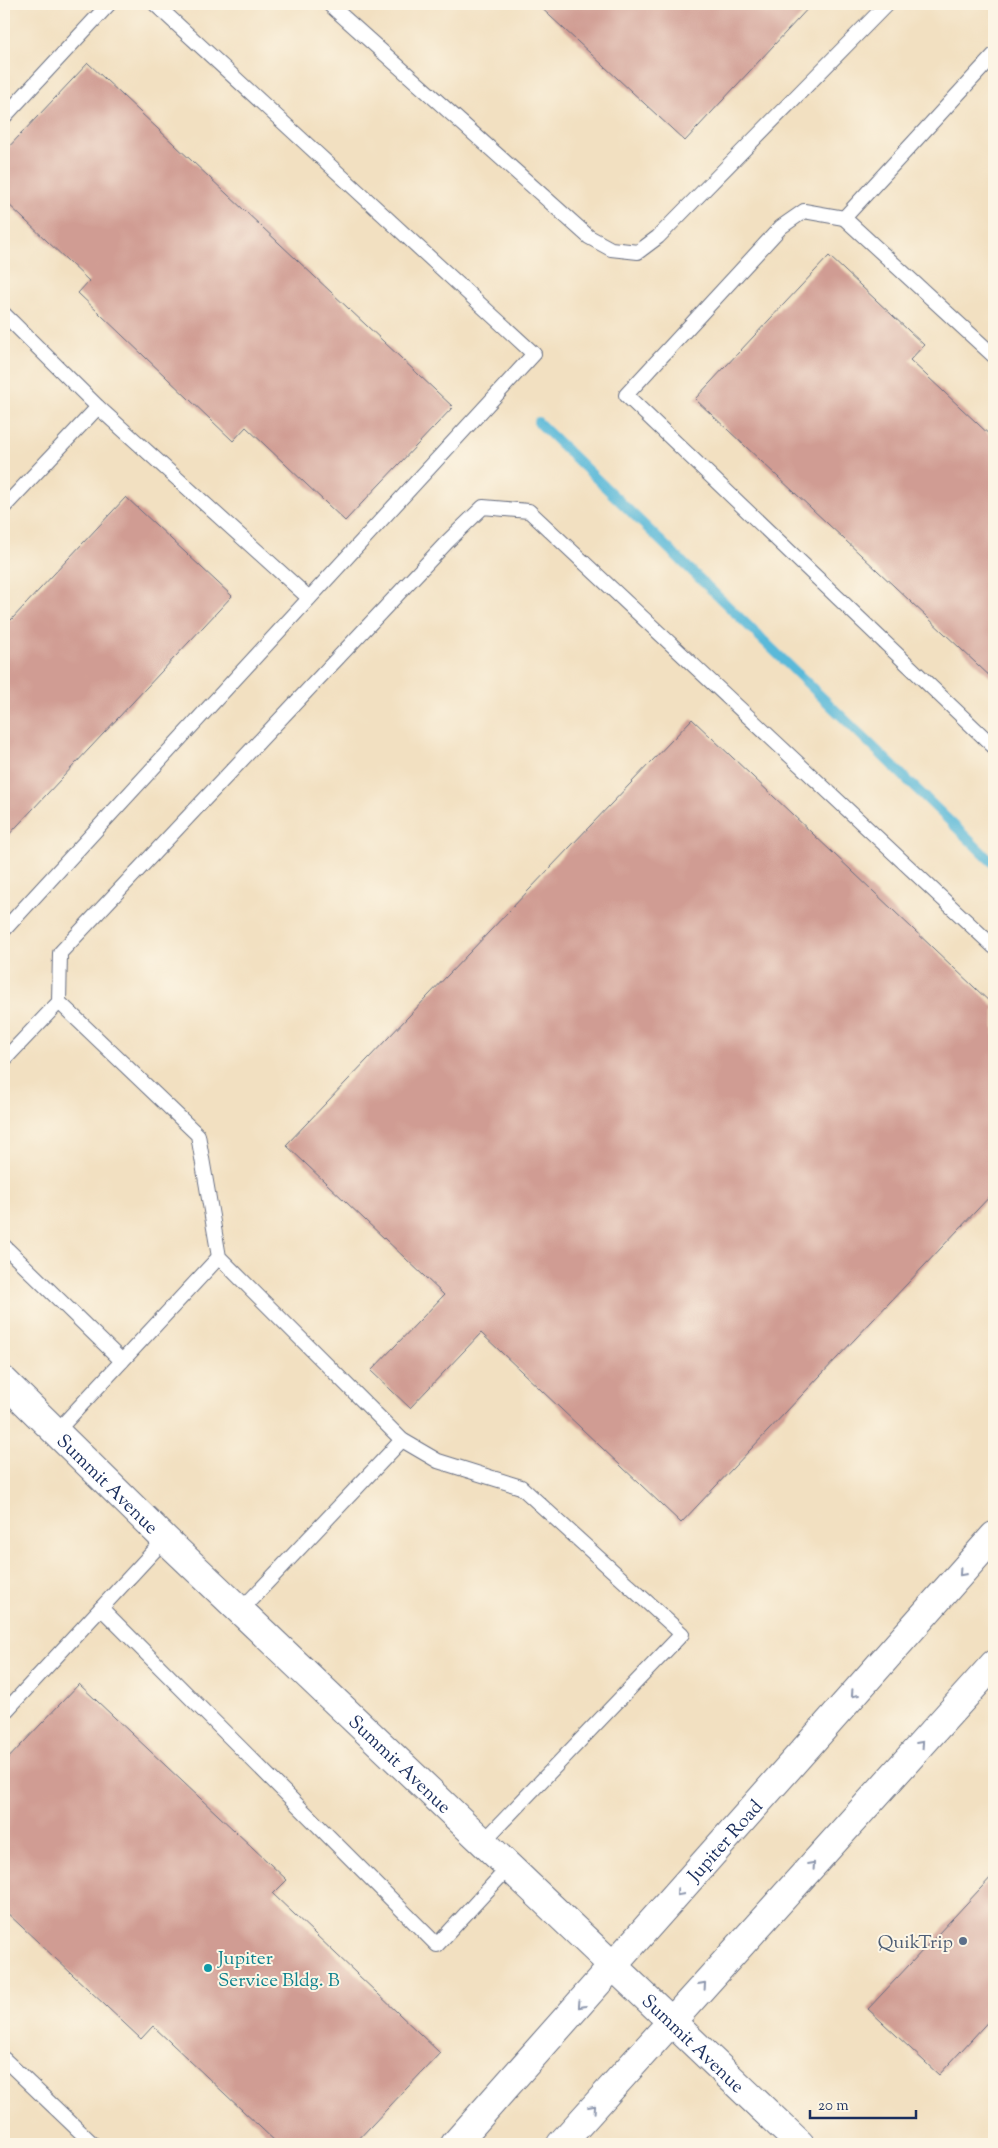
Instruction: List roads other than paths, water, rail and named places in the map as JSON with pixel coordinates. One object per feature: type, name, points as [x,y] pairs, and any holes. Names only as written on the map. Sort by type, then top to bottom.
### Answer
[{"type":"main road","name":"Summit Avenue","points":[[4,1381],[164,1539],[800,2144]]},
{"type":"main road","name":"Jupiter Road","points":[[455,2144],[614,1968],[994,1536]]},
{"type":"main road","points":[[561,2144],[994,1664]]},
{"type":"lane","points":[[4,117],[109,4]]},
{"type":"lane","points":[[4,930],[534,354],[155,4]]},
{"type":"lane","points":[[329,4],[588,237],[611,249],[638,252],[658,237],[887,4]]},
{"type":"lane","points":[[844,218],[994,55]]},
{"type":"lane","points":[[994,356],[844,218],[804,212],[781,227],[626,395],[994,747]]},
{"type":"lane","points":[[4,314],[98,407],[309,598]]},
{"type":"lane","points":[[4,507],[98,407]]},
{"type":"lane","points":[[4,1060],[59,1002],[60,952],[447,542],[483,507],[529,511],[994,947]]},
{"type":"lane","points":[[59,1002],[198,1135],[219,1257],[402,1440],[438,1461],[521,1487],[682,1634],[482,1843]]},
{"type":"lane","points":[[4,1246],[122,1361]]},
{"type":"lane","points":[[56,1432],[219,1257]]},
{"type":"lane","points":[[240,1611],[402,1440]]},
{"type":"lane","points":[[4,1714],[164,1539]]},
{"type":"lane","points":[[101,1608],[438,1945],[508,1868]]},
{"type":"lane","points":[[4,2059],[93,2144]]},
{"type":"waterway","points":[[538,422],[994,864]]},
{"type":"place","name":"QuikTrip","points":[[963,1941]]},
{"type":"place","name":"Jupiter Service Bldg. B","points":[[208,1968]]}]
